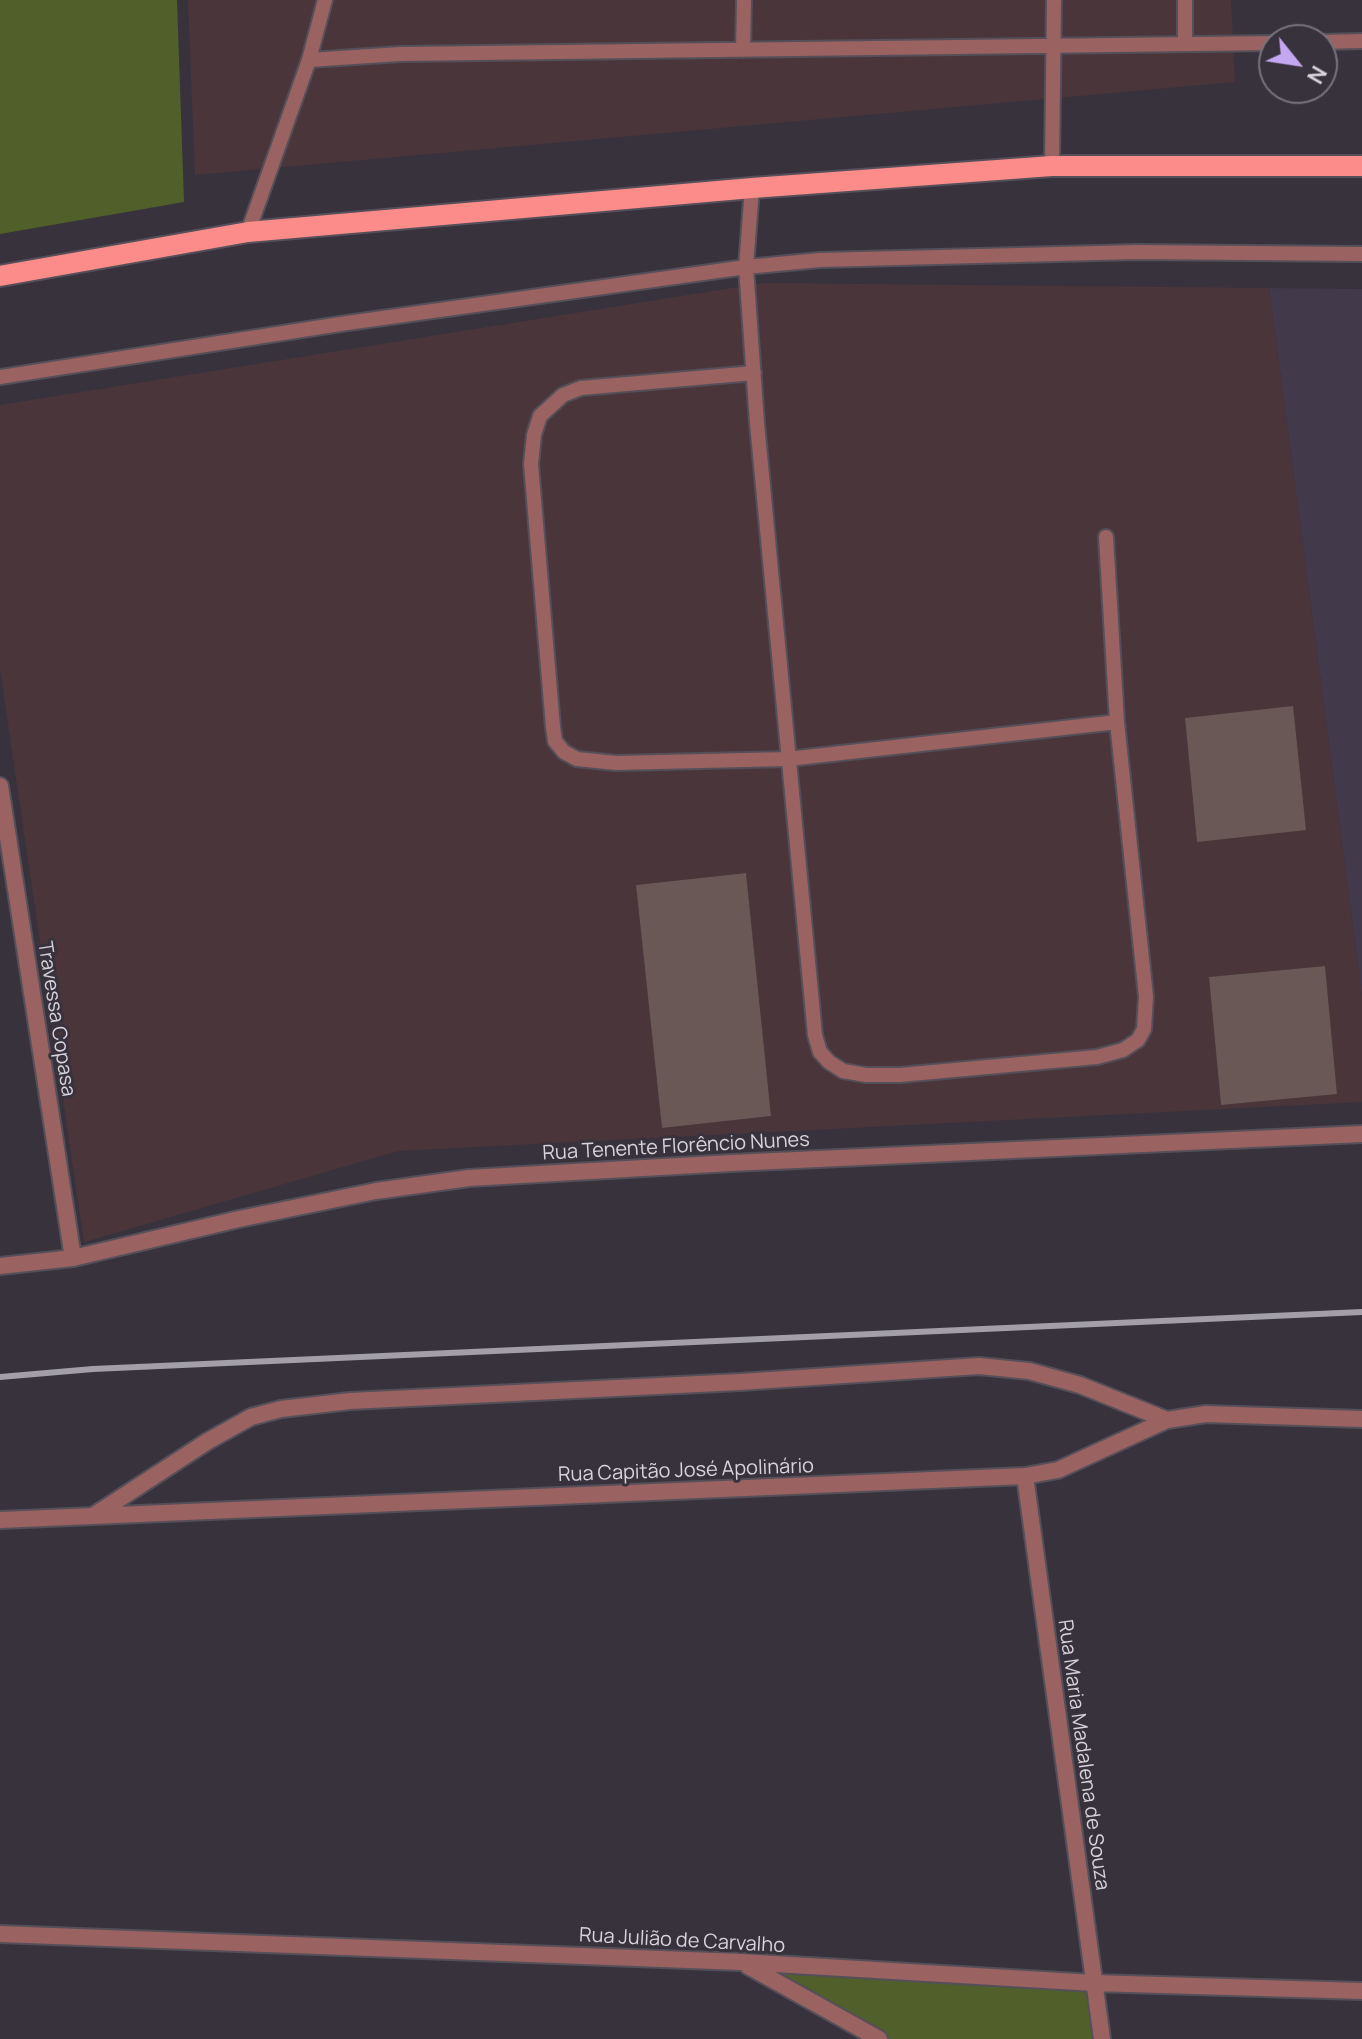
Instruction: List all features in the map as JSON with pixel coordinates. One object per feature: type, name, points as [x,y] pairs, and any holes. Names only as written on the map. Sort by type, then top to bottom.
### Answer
[{"type":"main road","points":[[0,276],[248,232],[752,188],[1052,166],[1362,166]]},
{"type":"street","name":"Travessa Copasa","points":[[0,786],[73,1258]]},
{"type":"street","name":"Rua Tenente Florêncio Nunes","points":[[0,1266],[73,1258],[360,1194],[469,1178],[1362,1134]]},
{"type":"street","points":[[93,1516],[208,1441],[251,1417],[281,1409],[350,1401],[740,1382],[979,1366],[1029,1371],[1080,1385],[1167,1420]]},
{"type":"street","name":"Rua Capitão José Apolinário","points":[[0,1520],[1025,1476],[1058,1470],[1167,1420],[1206,1414],[1362,1419]]},
{"type":"street","name":"Rua Maria Madalena de Souza","points":[[1025,1476],[1102,2039]]},
{"type":"street","name":"Rua Julião de Carvalho","points":[[0,1934],[741,1962],[1094,1983],[1362,1991]]},
{"type":"street","points":[[741,1962],[879,2039]]},
{"type":"lane","points":[[248,232],[309,60],[325,0]]},
{"type":"lane","points":[[743,50],[744,0]]},
{"type":"lane","points":[[1052,166],[1054,0]]},
{"type":"lane","points":[[1185,0],[1185,44]]},
{"type":"lane","points":[[1338,42],[1362,41]]},
{"type":"lane","points":[[309,60],[400,54],[1258,43]]},
{"type":"lane","points":[[752,188],[746,267],[815,1035],[820,1052],[843,1071],[900,1075],[1097,1057],[1123,1050],[1138,1040],[1146,1019],[1146,997],[1117,722],[1106,537]]},
{"type":"lane","points":[[0,377],[316,327],[746,267],[820,260],[1137,252],[1362,254]]},
{"type":"lane","points":[[754,373],[581,388],[563,395],[540,416],[531,464],[553,727],[555,741],[564,752],[577,759],[595,762],[788,759],[1117,722]]},
{"type":"shaded area","points":[[188,0],[1231,0],[1235,82],[195,175]]},
{"type":"shaded area","points":[[763,283],[1269,288],[1362,996],[1362,1102],[398,1151],[84,1242],[0,669],[0,405]],"holes":[[[1293,707],[1197,842],[1185,718]],[[746,873],[771,1116],[662,1128],[636,885]],[[1325,966],[1337,1093],[1221,1105],[1209,977]]]},
{"type":"shaded area","points":[[1269,288],[1362,289],[1362,996]]},
{"type":"green space","points":[[0,0],[177,0],[184,202],[0,234]]},
{"type":"green space","points":[[741,1962],[1094,1983],[1102,2039],[879,2039]]},
{"type":"building","points":[[1293,706],[1306,830],[1197,842],[1185,718]]},
{"type":"building","points":[[746,873],[771,1116],[662,1128],[636,885]]},
{"type":"building","points":[[1325,966],[1337,1094],[1221,1105],[1209,977]]},
{"type":"railway","points":[[0,1377],[93,1369],[1362,1312]]}]
